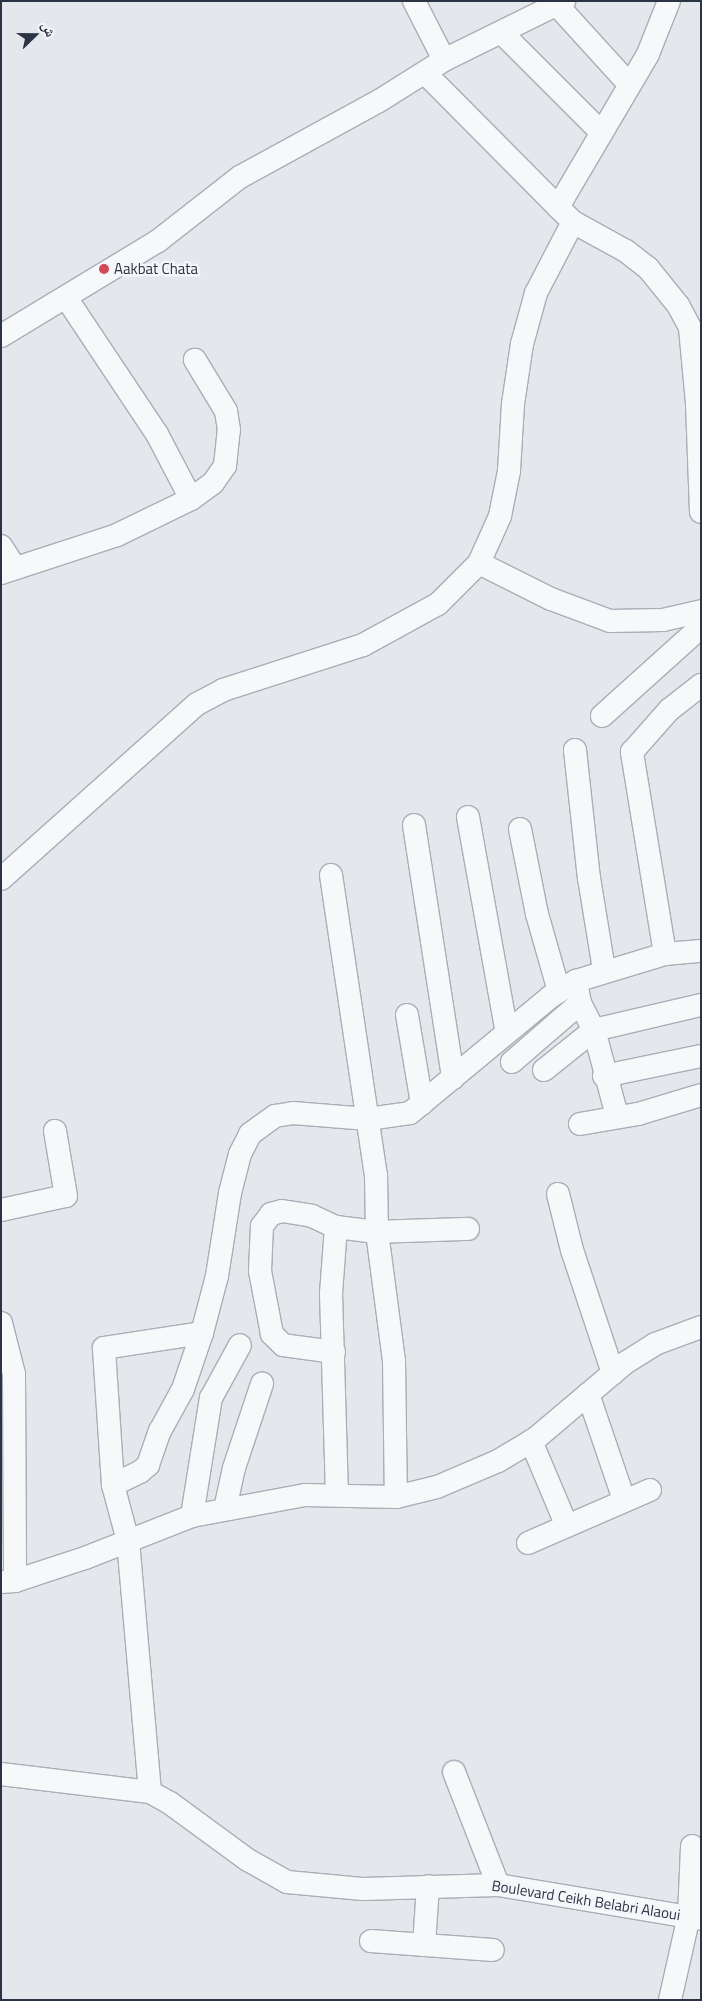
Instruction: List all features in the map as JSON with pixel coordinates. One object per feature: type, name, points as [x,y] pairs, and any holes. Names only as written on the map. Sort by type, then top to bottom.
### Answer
[{"type":"street","points":[[414,1],[444,60]]},
{"type":"street","points":[[1,879],[197,704],[223,690],[363,645],[438,604],[479,563],[500,516],[510,471],[513,404],[522,344],[536,293],[565,215],[601,132],[648,54],[670,1]]},
{"type":"street","points":[[1,336],[67,299],[158,241],[240,177],[425,73],[444,60],[560,3],[629,84]]},
{"type":"street","points":[[502,33],[601,132]]},
{"type":"street","points":[[425,73],[565,215],[626,250],[648,268],[692,313],[690,328],[701,512]]},
{"type":"street","points":[[67,299],[157,434],[191,499]]},
{"type":"street","points":[[1,546],[8,569],[117,535],[191,499],[213,483],[225,466],[229,449],[226,411],[195,360]]},
{"type":"street","points":[[479,563],[551,599],[610,621],[663,620],[701,611]]},
{"type":"street","points":[[602,716],[701,627]]},
{"type":"street","points":[[665,954],[632,752],[669,710],[701,685]]},
{"type":"street","points":[[575,750],[589,878],[604,970]]},
{"type":"street","points":[[468,817],[507,1033]]},
{"type":"street","points":[[414,825],[453,1078]]},
{"type":"street","points":[[520,830],[538,914],[567,986],[580,1003],[594,1030],[604,1076],[617,1116]]},
{"type":"street","points":[[331,875],[376,1175],[377,1232],[394,1362],[396,1497]]},
{"type":"street","points":[[113,1484],[140,1472],[148,1465],[160,1430],[183,1389],[202,1333],[217,1276],[230,1193],[240,1154],[250,1134],[275,1116],[293,1113],[368,1119],[400,1116],[422,1104],[567,986],[604,970],[665,954],[701,950]]},
{"type":"street","points":[[512,1062],[580,1003]]},
{"type":"street","points":[[544,1070],[594,1030],[701,1004]]},
{"type":"street","points":[[407,1015],[422,1104]]},
{"type":"street","points":[[604,1076],[701,1056]]},
{"type":"street","points":[[580,1124],[617,1116],[638,1114],[701,1095]]},
{"type":"street","points":[[1,1210],[66,1196],[55,1131]]},
{"type":"street","points":[[558,1194],[572,1250],[613,1373]]},
{"type":"street","points":[[334,1352],[283,1345],[272,1334],[260,1272],[262,1226],[271,1214],[282,1211],[312,1216],[336,1227],[377,1232],[468,1229]]},
{"type":"street","points":[[336,1227],[331,1293],[337,1494]]},
{"type":"street","points":[[1,1323],[14,1374],[8,1582],[128,1541],[192,1516],[305,1495],[337,1494],[396,1497],[438,1487],[498,1461],[532,1441],[613,1373],[655,1344],[701,1327]]},
{"type":"street","points":[[150,1792],[128,1541],[113,1484],[104,1348],[202,1333]]},
{"type":"street","points":[[192,1516],[210,1398],[240,1345]]},
{"type":"street","points":[[225,1509],[234,1468],[262,1384]]},
{"type":"street","points":[[588,1394],[624,1500]]},
{"type":"street","points":[[532,1441],[566,1524]]},
{"type":"street","points":[[528,1543],[566,1524],[650,1490]]},
{"type":"street","points":[[454,1772],[498,1885]]},
{"type":"street","name":"Boulevard Ceikh Belabri Alaoui","points":[[1,1774],[150,1792],[287,1882],[364,1889],[498,1885],[695,1918]]},
{"type":"street","points":[[670,2000],[695,1918],[692,1846]]},
{"type":"street","points":[[424,1944],[428,1886]]},
{"type":"street","points":[[371,1941],[493,1950]]},
{"type":"place","name":"Aakbat Chata","points":[[104,269]]}]
